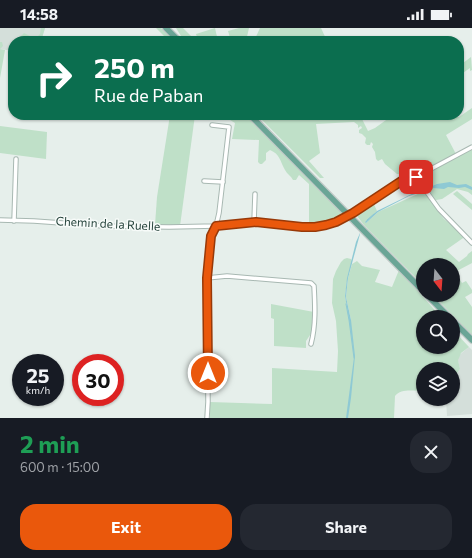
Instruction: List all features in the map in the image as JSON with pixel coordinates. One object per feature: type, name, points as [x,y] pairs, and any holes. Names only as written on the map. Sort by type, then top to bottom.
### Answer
[{"type":"main road","points":[[166,28],[174,36]]},
{"type":"main road","points":[[255,120],[416,284]]},
{"type":"main road","points":[[434,302],[442,310]]},
{"type":"main road","points":[[460,328],[472,340]]},
{"type":"street","points":[[208,418],[207,278],[211,236],[216,226],[219,213],[230,127],[212,125]]},
{"type":"street","name":"Chemin de la Ruelle","points":[[0,220],[104,226],[216,226],[254,222],[315,227],[336,222],[363,207],[403,180],[416,177],[472,147]]},
{"type":"street","points":[[14,221],[16,159]]},
{"type":"street","points":[[416,177],[439,209],[472,242]]},
{"type":"street","points":[[204,181],[223,182]]},
{"type":"street","points":[[254,222],[255,194]]},
{"type":"street","points":[[207,278],[227,276],[312,283],[314,286],[315,311],[311,344]]},
{"type":"shaded area","points":[[0,28],[45,28],[43,36],[8,36],[8,50],[0,49]]},
{"type":"shaded area","points":[[469,347],[472,350],[472,414],[447,416],[446,406],[460,406],[460,362],[458,362],[457,357]]},
{"type":"green space","points":[[41,28],[45,28],[43,36],[38,36]]},
{"type":"green space","points":[[156,28],[161,28],[170,36],[164,36]]},
{"type":"green space","points":[[176,28],[183,28],[191,36],[181,36]]},
{"type":"green space","points":[[215,28],[217,36],[197,36],[196,34]]},
{"type":"green space","points":[[239,28],[249,28],[247,36],[230,36],[228,31]]},
{"type":"green space","points":[[260,28],[321,28],[325,36],[256,36]]},
{"type":"green space","points":[[24,33],[30,36],[21,36]]},
{"type":"green space","points":[[0,42],[2,42],[3,46],[0,49]]},
{"type":"green space","points":[[0,49],[5,50],[0,78]]},
{"type":"green space","points":[[471,57],[472,70],[470,71],[470,68],[464,72],[464,62]]},
{"type":"green space","points":[[472,108],[472,119],[446,135],[457,156],[414,176],[397,174],[385,164],[382,159],[378,161],[372,147],[373,144],[371,142],[370,145],[367,145],[365,143],[366,138],[359,133],[359,130],[362,128],[361,126],[358,128],[358,125],[354,122],[316,124],[320,153],[309,161],[324,178],[320,178],[262,120],[362,120],[368,131],[386,120],[464,120],[464,114]]},
{"type":"green space","points":[[169,120],[194,120],[180,226],[155,225],[157,197]]},
{"type":"green space","points":[[230,120],[253,120],[332,200],[336,207],[344,215],[327,223],[309,225],[309,184],[299,175],[296,180],[293,180],[278,156],[270,150],[266,153],[266,160],[260,164],[258,162],[259,140],[232,139],[235,123]]},
{"type":"green space","points":[[0,126],[47,132],[46,159],[0,153]]},
{"type":"green space","points":[[472,149],[472,195],[468,192],[457,189],[442,199],[436,200],[441,215],[444,219],[466,236],[446,250],[455,258],[416,258],[416,278],[357,216],[358,213],[373,202],[377,211],[366,223],[378,212],[420,193],[420,190],[416,192],[414,187],[406,180],[417,180],[420,183],[421,176]]},
{"type":"green space","points":[[457,191],[472,204],[472,210],[453,194]]},
{"type":"green space","points":[[472,251],[472,263],[460,269],[460,261]]},
{"type":"green space","points":[[344,259],[351,259],[352,261],[347,281],[345,296],[350,322],[351,320],[346,297],[348,278],[352,264],[357,261],[362,266],[380,270],[375,282],[392,287],[399,270],[416,289],[416,302],[428,302],[435,310],[416,310],[416,354],[460,354],[460,337],[469,347],[461,353],[458,362],[416,362],[416,391],[408,390],[398,393],[395,396],[394,418],[210,418],[210,402],[272,404],[272,368],[337,372],[338,351],[336,321],[332,303],[333,279],[336,271]]},
{"type":"green space","points":[[460,280],[462,283],[466,281],[472,290],[472,293],[465,297],[472,307],[472,335],[460,323],[460,310],[448,310],[440,302],[460,302]]},
{"type":"green space","points":[[271,304],[314,312],[312,332],[306,341],[306,348],[274,346],[274,319],[271,318]]},
{"type":"water","points":[[450,182],[457,185],[466,184],[472,187],[472,190],[465,187],[448,187],[444,189],[433,188],[409,196],[378,212],[366,223],[365,222],[377,211],[424,188]]},
{"type":"water","points":[[360,233],[348,278],[346,297],[351,320],[355,356],[351,398],[348,418],[346,418],[354,357],[345,296],[347,278],[356,242]]},
{"type":"waterway","points":[[367,220],[374,214]]},
{"type":"waterway","points":[[346,304],[354,358]]},
{"type":"route","points":[[208,373],[207,278],[211,236],[216,226],[256,222],[302,227],[326,225],[336,222],[353,213],[403,180],[416,177]]}]
